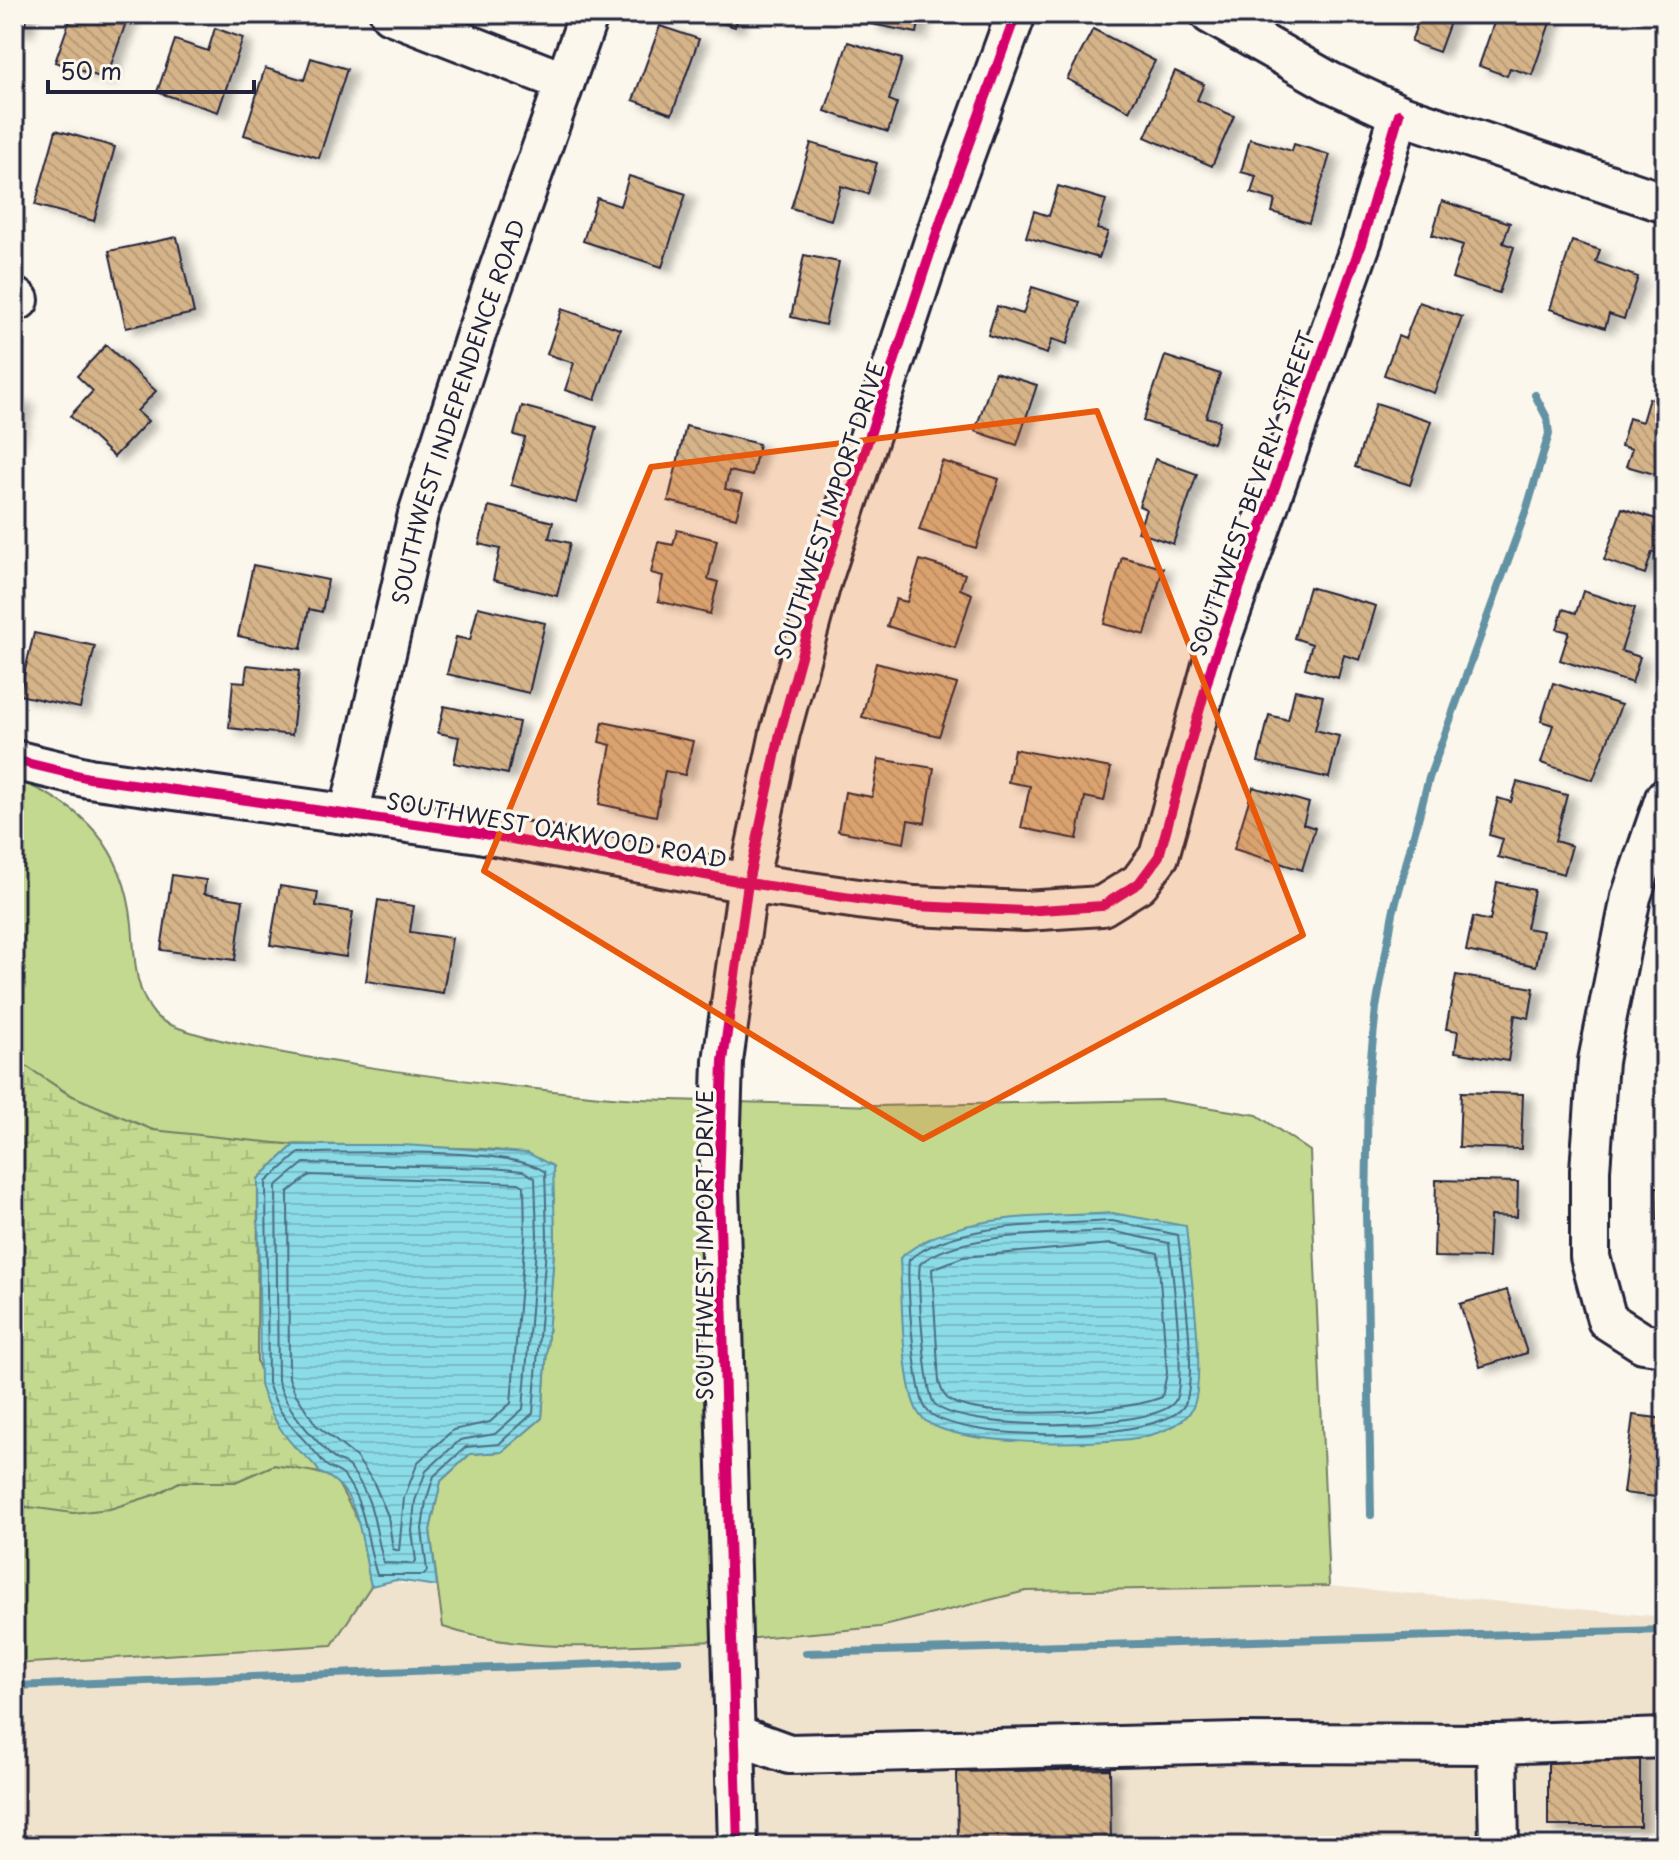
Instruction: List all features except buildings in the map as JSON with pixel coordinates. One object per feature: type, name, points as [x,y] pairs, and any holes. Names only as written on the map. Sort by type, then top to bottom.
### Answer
[{"type":"street","points":[[390,14],[565,82]]},
{"type":"street","name":"SOUTHWEST INDEPENDENCE ROAD","points":[[349,815],[418,514],[475,337],[589,14]]},
{"type":"street","name":"SOUTHWEST IMPORT DRIVE","points":[[738,1846],[719,1188],[723,1061],[748,883],[780,733],[821,583],[943,214],[1016,14]]},
{"type":"street","points":[[1210,14],[1329,81],[1399,114],[1665,203]]},
{"type":"street","name":"SOUTHWEST BEVERLY STREET","points":[[1139,883],[1159,856],[1212,665],[1362,241],[1399,114]]},
{"type":"street","name":"SOUTHWEST OAKWOOD ROAD","points":[[14,760],[89,778],[479,833],[748,883],[915,906],[1025,911],[1102,906],[1139,883]]},
{"type":"street","points":[[1665,798],[1631,897],[1598,1061],[1590,1170],[1590,1257],[1607,1320],[1643,1343],[1665,1346]]},
{"type":"street","points":[[734,1734],[789,1754],[1225,1743],[1497,1744],[1665,1738]]},
{"type":"street","points":[[1497,1744],[1499,1846]]},
{"type":"street","points":[[736,1784],[789,1754]]},
{"type":"highlighted area","points":[[1097,411],[1303,935],[923,1139],[484,871],[651,467]]},
{"type":"shaded area","points":[[396,1576],[397,1583],[437,1586],[443,1627],[478,1639],[603,1646],[716,1641],[723,1846],[14,1846],[14,1664],[332,1645],[371,1586],[395,1581]]},
{"type":"shaded area","points":[[1329,1586],[1665,1617],[1665,1722],[1496,1728],[1484,1836],[1273,1846],[752,1846],[745,1639],[880,1627],[1026,1591]]},
{"type":"shaded area","points":[[1665,1754],[1665,1830],[1513,1834],[1511,1759]]},
{"type":"green space","points":[[14,779],[61,802],[80,816],[110,852],[128,897],[136,971],[143,994],[155,1015],[181,1029],[299,1056],[454,1079],[623,1098],[708,1101],[716,1641],[613,1646],[544,1645],[509,1642],[443,1627],[430,1530],[441,1481],[470,1454],[502,1452],[542,1418],[555,1237],[552,1166],[521,1154],[489,1149],[254,1143],[154,1130],[98,1110],[14,1058]]},
{"type":"green space","points":[[14,1058],[68,1094],[153,1130],[294,1145],[258,1179],[257,1362],[294,1446],[313,1461],[320,1473],[274,1465],[235,1482],[179,1482],[157,1494],[110,1509],[73,1513],[14,1505]]},
{"type":"green space","points":[[1161,1100],[1257,1115],[1310,1151],[1329,1586],[1026,1591],[880,1627],[745,1639],[736,1102],[876,1106]]},
{"type":"green space","points":[[274,1465],[294,1466],[335,1478],[360,1524],[371,1586],[332,1645],[14,1664],[14,1505],[32,1508],[157,1494],[179,1482],[235,1482]]},
{"type":"water","points":[[294,1145],[403,1145],[528,1153],[553,1166],[555,1237],[542,1418],[502,1452],[470,1454],[441,1481],[430,1530],[437,1586],[396,1580],[371,1586],[352,1505],[334,1480],[320,1473],[288,1439],[260,1385],[258,1179]]},
{"type":"water","points":[[1112,1213],[1186,1226],[1198,1371],[1193,1407],[1184,1419],[1164,1430],[1122,1440],[1024,1442],[958,1433],[933,1425],[919,1414],[913,1401],[906,1362],[900,1258],[922,1243],[973,1224],[1029,1217]]},
{"type":"waterway","points":[[1371,1515],[1366,1212],[1368,1087],[1376,1008],[1393,913],[1429,778],[1527,508],[1549,434],[1547,418],[1535,395]]},
{"type":"waterway","points":[[806,1653],[1665,1630]]},
{"type":"waterway","points":[[14,1686],[679,1661]]},
{"type":"cycle path","points":[[738,1846],[719,1188],[723,1061],[748,883],[780,733],[821,583],[943,214],[1016,14]]},
{"type":"cycle path","points":[[14,760],[89,778],[479,833],[748,883],[865,900],[915,906],[1025,911],[1102,906],[1139,883],[1159,856],[1212,665],[1362,241],[1399,114]]}]
